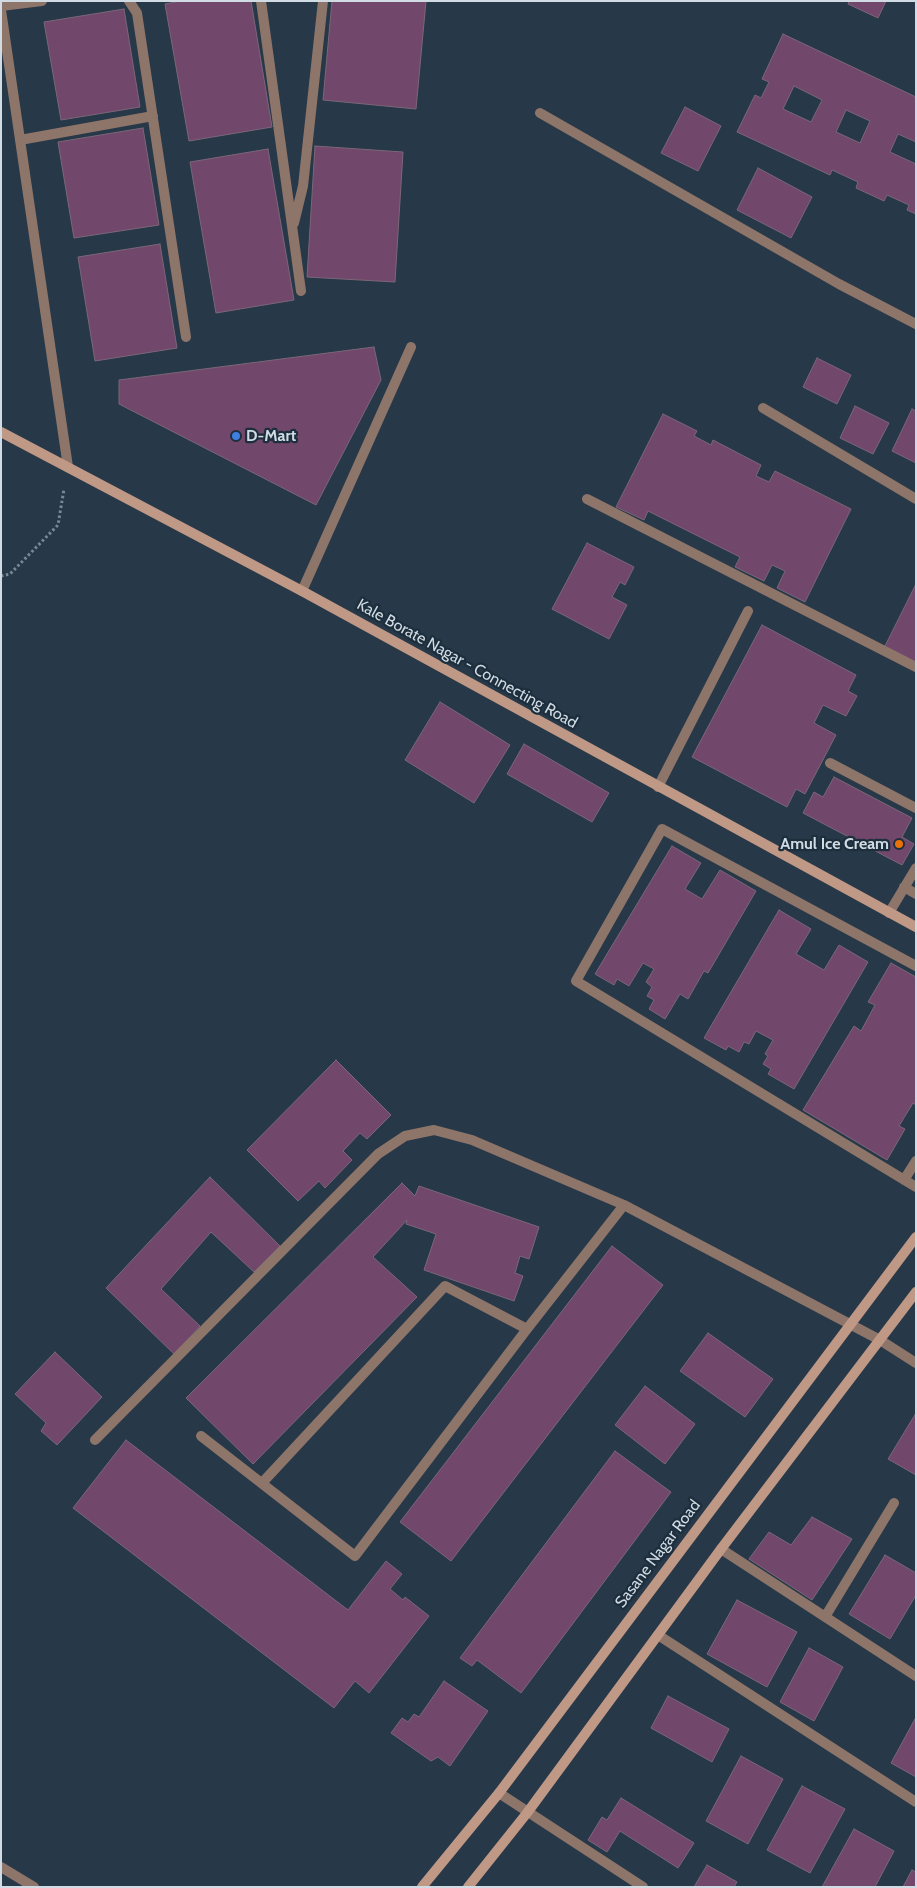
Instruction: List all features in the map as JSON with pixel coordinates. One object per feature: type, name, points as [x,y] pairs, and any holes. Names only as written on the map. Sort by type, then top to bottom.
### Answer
[{"type":"street","points":[[1,6],[42,1]]},
{"type":"street","points":[[130,1],[137,12],[186,337]]},
{"type":"street","points":[[261,1],[301,291]]},
{"type":"street","points":[[293,229],[303,186],[323,1]]},
{"type":"street","points":[[1,10],[68,466]]},
{"type":"street","points":[[540,113],[839,284],[916,324]]},
{"type":"street","points":[[20,140],[153,116]]},
{"type":"street","points":[[302,591],[411,346]]},
{"type":"street","points":[[762,408],[916,499]]},
{"type":"street","name":"Kale Borate Nagar - Connecting Road","points":[[1,432],[302,591],[658,788],[916,927]]},
{"type":"street","points":[[587,499],[916,667]]},
{"type":"street","points":[[658,788],[748,611]]},
{"type":"street","points":[[830,763],[916,808]]},
{"type":"street","points":[[916,966],[662,828],[576,981],[916,1188]]},
{"type":"street","points":[[889,913],[916,868]]},
{"type":"street","points":[[904,887],[916,894]]},
{"type":"street","points":[[95,1440],[378,1154],[405,1136],[434,1130],[472,1140],[624,1205],[880,1340],[916,1363]]},
{"type":"street","points":[[904,1180],[916,1161]]},
{"type":"street","points":[[202,1436],[355,1556],[527,1329],[624,1205]]},
{"type":"street","name":"Sasane Nagar Road","points":[[422,1887],[499,1793],[916,1237]]},
{"type":"street","points":[[262,1483],[445,1286],[527,1329]]},
{"type":"street","points":[[468,1887],[527,1813],[721,1549],[916,1292]]},
{"type":"street","points":[[826,1618],[894,1503]]},
{"type":"street","points":[[721,1549],[916,1676]]},
{"type":"street","points":[[658,1635],[916,1802]]},
{"type":"street","points":[[499,1793],[643,1887]]},
{"type":"street","points":[[1,1867],[34,1887]]},
{"type":"path","points":[[1,576],[10,574],[58,525],[68,466]]},
{"type":"building","points":[[181,1],[251,1],[272,127],[189,141],[165,4]]},
{"type":"building","points":[[332,1],[426,1],[416,109],[323,100]]},
{"type":"building","points":[[849,1],[886,1],[878,18],[848,4]]},
{"type":"building","points":[[124,9],[140,107],[61,120],[44,22]]},
{"type":"building","points":[[783,34],[916,97],[916,142],[898,134],[890,152],[916,164],[916,214],[907,210],[909,205],[887,195],[884,201],[856,188],[858,182],[832,170],[830,175],[737,132],[755,95],[761,98],[769,82],[762,79]],"holes":[[[794,86],[822,100],[811,122],[783,109]],[[846,110],[870,121],[860,143],[836,132]]]},
{"type":"building","points":[[685,107],[721,126],[698,171],[661,153]]},
{"type":"building","points":[[143,128],[159,225],[74,238],[58,142]]},
{"type":"building","points":[[315,146],[403,152],[395,282],[307,277]]},
{"type":"building","points":[[268,149],[294,300],[216,313],[190,162]]},
{"type":"building","points":[[758,168],[812,197],[791,238],[737,210]]},
{"type":"building","points":[[160,244],[177,348],[95,361],[78,257]]},
{"type":"building","points":[[374,347],[381,380],[316,505],[119,404],[119,380]]},
{"type":"building","points":[[817,358],[851,375],[837,404],[803,387]]},
{"type":"building","points":[[855,406],[889,423],[873,454],[840,438]]},
{"type":"building","points":[[912,409],[916,411],[916,463],[892,451]]},
{"type":"building","points":[[663,414],[697,431],[694,436],[711,445],[713,440],[761,465],[756,476],[769,482],[775,471],[851,509],[805,602],[777,588],[785,571],[772,565],[764,581],[735,567],[740,557],[648,511],[644,520],[616,507]]},
{"type":"building","points":[[587,543],[634,567],[625,585],[620,582],[612,597],[627,605],[609,639],[552,609]]},
{"type":"building","points":[[916,584],[916,664],[884,648]]},
{"type":"building","points":[[762,625],[856,675],[848,691],[857,696],[846,716],[823,705],[814,723],[836,735],[805,794],[796,789],[787,807],[692,757]]},
{"type":"building","points":[[440,702],[510,745],[474,803],[405,760]]},
{"type":"building","points":[[524,744],[609,793],[592,822],[507,774]]},
{"type":"building","points":[[834,777],[912,818],[902,837],[914,844],[902,865],[803,813],[814,792],[823,797]]},
{"type":"building","points":[[672,846],[701,863],[685,889],[702,899],[720,870],[756,891],[708,973],[704,971],[688,999],[680,994],[665,1019],[649,1009],[654,1000],[647,996],[652,987],[646,982],[654,969],[643,963],[629,986],[617,979],[614,985],[595,974]]},
{"type":"building","points":[[779,910],[811,929],[796,954],[824,970],[839,945],[868,962],[794,1089],[768,1074],[771,1069],[763,1064],[768,1056],[765,1054],[773,1040],[756,1031],[749,1044],[744,1042],[739,1052],[728,1046],[726,1050],[704,1038]]},
{"type":"building","points":[[891,963],[916,977],[916,1105],[913,1103],[899,1126],[905,1129],[887,1160],[803,1110],[854,1026],[861,1031],[875,1005],[868,1002]]},
{"type":"building","points":[[336,1060],[391,1115],[367,1139],[360,1133],[343,1151],[352,1160],[325,1188],[319,1181],[298,1201],[247,1150]]},
{"type":"building","points":[[210,1177],[280,1246],[254,1272],[211,1232],[161,1289],[200,1326],[174,1354],[106,1288]]},
{"type":"building","points":[[402,1183],[415,1196],[419,1186],[539,1227],[529,1259],[520,1256],[515,1273],[523,1276],[514,1301],[424,1270],[436,1234],[406,1224],[407,1220],[373,1257],[417,1297],[253,1464],[186,1398]]},
{"type":"building","points":[[612,1246],[663,1285],[451,1561],[400,1522]]},
{"type":"building","points":[[708,1333],[773,1379],[745,1417],[680,1371]]},
{"type":"building","points":[[55,1352],[102,1397],[57,1445],[41,1431],[46,1423],[15,1394]]},
{"type":"building","points":[[645,1386],[695,1424],[665,1464],[615,1425]]},
{"type":"building","points":[[916,1413],[916,1475],[888,1459]]},
{"type":"building","points":[[126,1440],[348,1610],[386,1561],[402,1574],[390,1589],[403,1600],[405,1597],[429,1616],[369,1693],[355,1681],[334,1708],[73,1508]]},
{"type":"building","points":[[615,1451],[671,1492],[521,1693],[477,1660],[472,1666],[460,1658]]},
{"type":"building","points":[[812,1517],[852,1539],[812,1600],[749,1559],[769,1532],[791,1545]]},
{"type":"building","points":[[885,1555],[916,1573],[916,1595],[890,1639],[849,1614]]},
{"type":"building","points":[[737,1600],[797,1632],[767,1687],[707,1654]]},
{"type":"building","points":[[809,1648],[843,1667],[814,1721],[780,1702]]},
{"type":"building","points":[[444,1681],[488,1711],[450,1766],[438,1757],[431,1761],[391,1733],[402,1718],[408,1722],[414,1714],[419,1717]]},
{"type":"building","points":[[668,1696],[729,1729],[712,1762],[651,1728]]},
{"type":"building","points":[[916,1719],[916,1777],[891,1763]]},
{"type":"building","points":[[741,1756],[783,1779],[748,1844],[706,1821]]},
{"type":"building","points":[[802,1786],[845,1809],[810,1873],[767,1850]]},
{"type":"building","points":[[621,1798],[694,1843],[678,1868],[620,1831],[607,1852],[588,1840],[602,1817],[607,1820]]},
{"type":"building","points":[[854,1829],[894,1851],[875,1887],[822,1887]]},
{"type":"building","points":[[707,1865],[737,1882],[734,1887],[694,1887]]},
{"type":"building","points":[[912,1870],[916,1872],[916,1887],[903,1887]]},
{"type":"place","name":"D-Mart","points":[[236,436]]},
{"type":"place","name":"Amul Ice Cream","points":[[899,844]]}]
